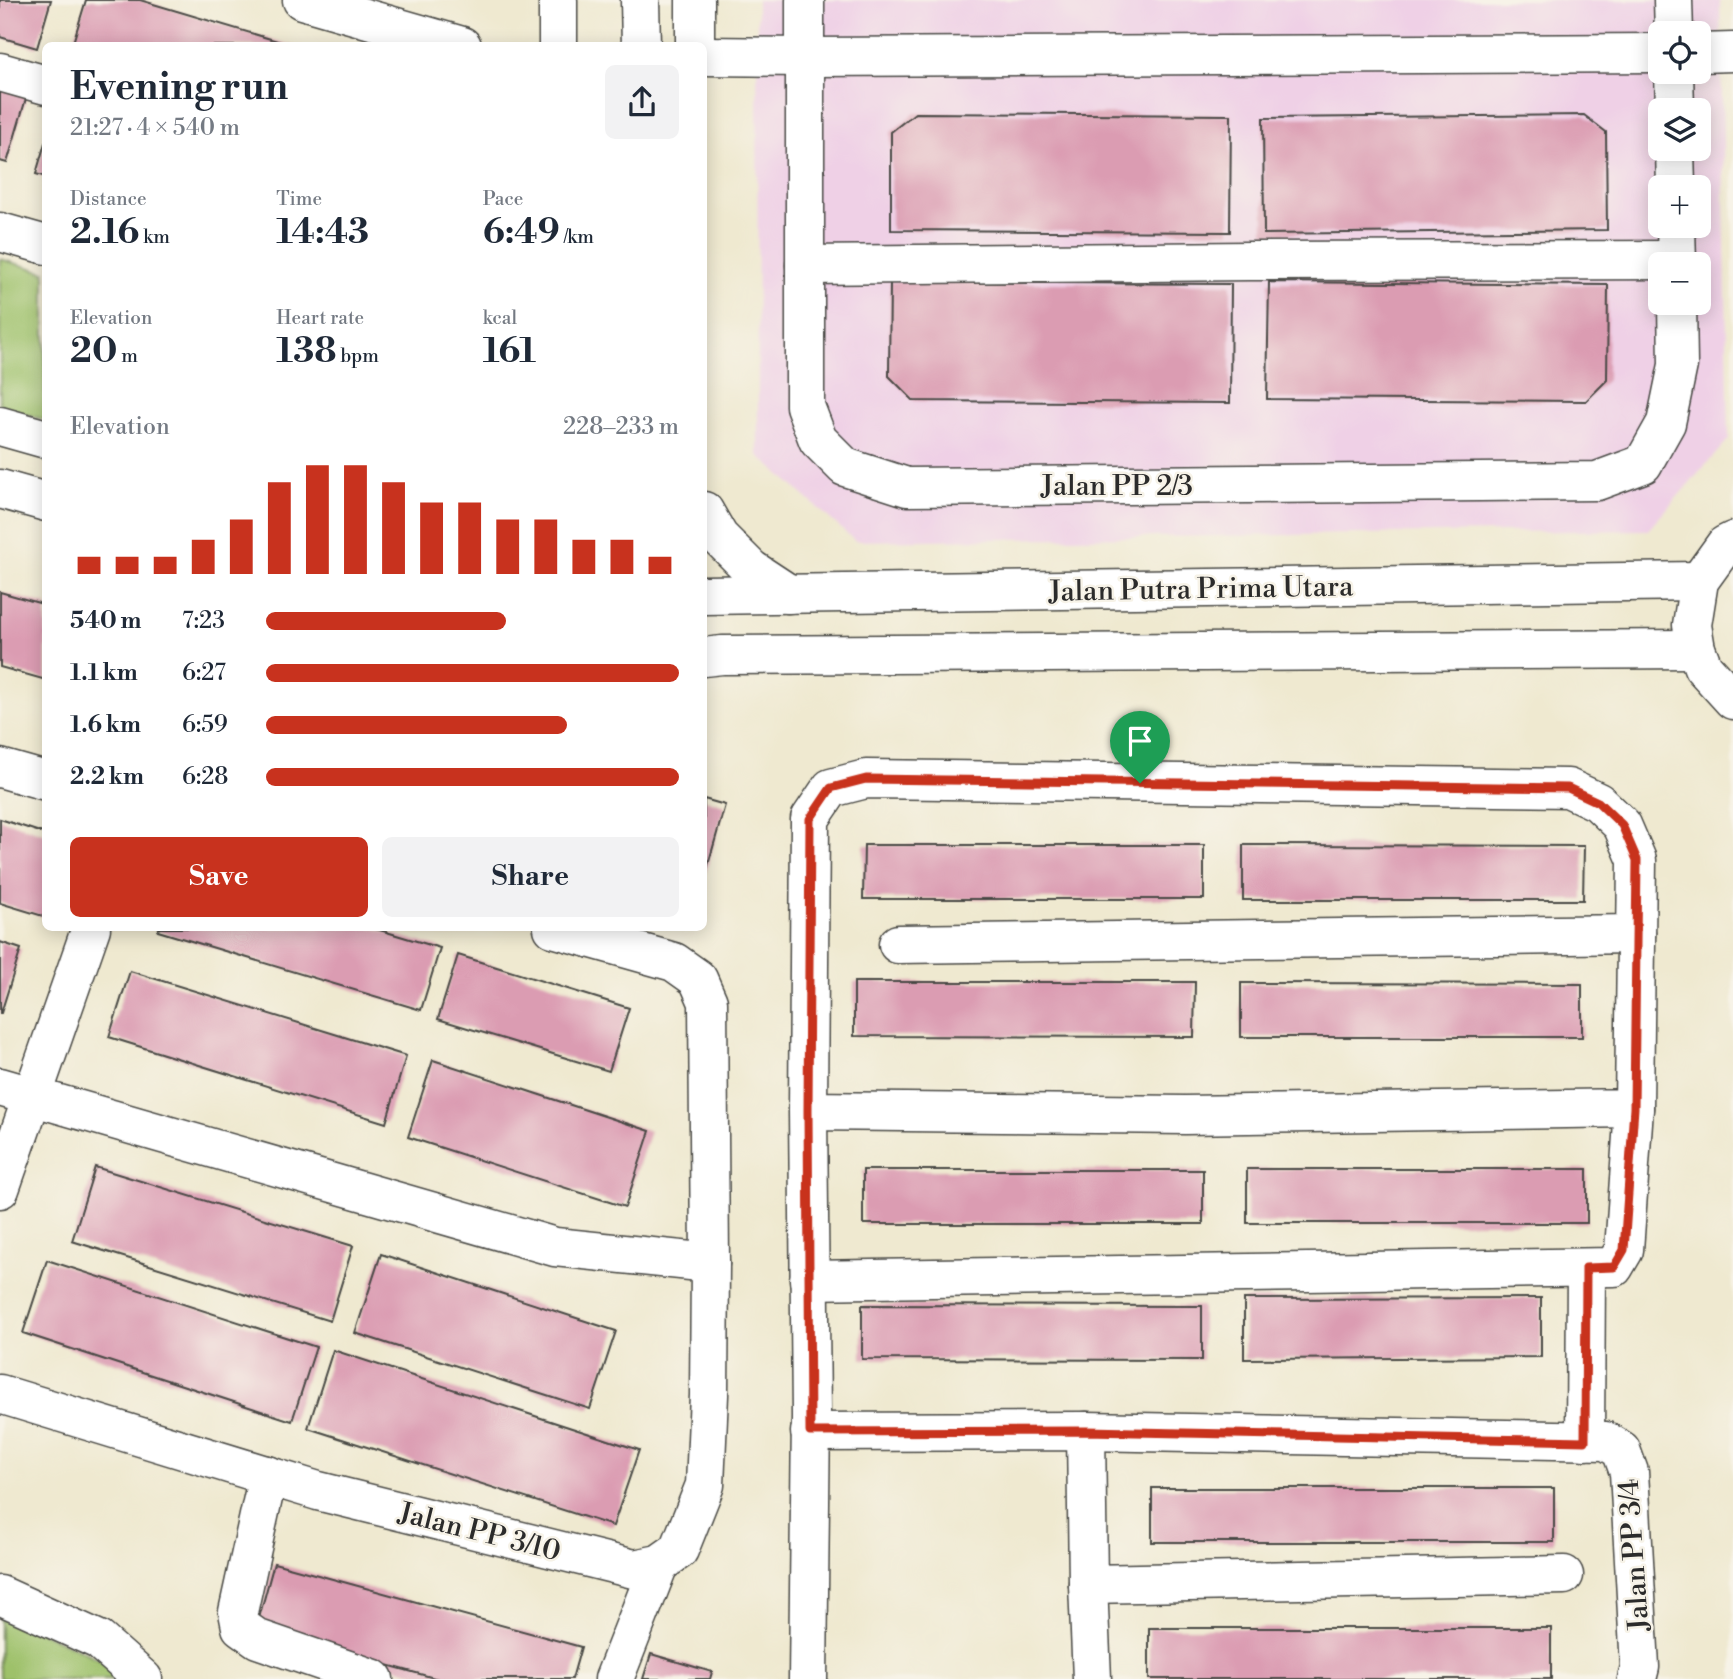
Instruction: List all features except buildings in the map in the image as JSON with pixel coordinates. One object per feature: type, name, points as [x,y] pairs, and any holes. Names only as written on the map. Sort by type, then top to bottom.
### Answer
[{"type":"street","points":[[303,0],[449,42]]},
{"type":"street","points":[[558,0],[558,42]]},
{"type":"street","points":[[640,0],[640,42]]},
{"type":"street","points":[[695,0],[695,42]]},
{"type":"street","name":"Jalan PP 2/3","points":[[805,0],[805,405],[818,440],[845,467],[907,487],[1597,481],[1643,464],[1666,423],[1678,365],[1677,315]]},
{"type":"street","points":[[1674,0],[1674,21]]},
{"type":"street","points":[[1711,52],[1733,52]]},
{"type":"street","points":[[707,56],[1648,53]]},
{"type":"street","points":[[0,72],[42,84]]},
{"type":"street","points":[[0,232],[42,244]]},
{"type":"street","points":[[805,265],[1250,261],[1677,250]]},
{"type":"street","points":[[0,426],[42,438]]},
{"type":"street","points":[[0,489],[42,501]]},
{"type":"street","points":[[707,516],[719,537],[751,569],[789,594]]},
{"type":"street","points":[[1733,541],[1725,545],[1699,581],[1692,625],[1696,649],[1703,667],[1733,700]]},
{"type":"street","name":"Jalan Putra Prima Utara","points":[[707,595],[1699,581]]},
{"type":"street","points":[[707,657],[1696,649]]},
{"type":"street","points":[[0,768],[42,780]]},
{"type":"street","points":[[808,1679],[810,819],[831,788],[866,779],[1568,788],[1598,802],[1622,825],[1637,860],[1634,1108],[1624,1250],[1614,1267],[810,1280]]},
{"type":"street","points":[[0,1189],[16,1092],[90,931]]},
{"type":"street","points":[[564,931],[674,962],[698,979],[708,1002],[710,1263],[705,1485],[679,1550],[659,1564],[614,1679]]},
{"type":"street","points":[[898,944],[1636,934]]},
{"type":"street","points":[[16,1092],[555,1247],[710,1263]]},
{"type":"street","points":[[808,1111],[1185,1115],[1634,1108]]},
{"type":"street","points":[[810,1432],[1086,1431],[1595,1441],[1586,1268]]},
{"type":"street","name":"Jalan PP 3/10","points":[[0,1394],[318,1490],[634,1569],[659,1564]]},
{"type":"street","points":[[1086,1431],[1092,1679]]},
{"type":"street","name":"Jalan PP 3/4","points":[[1595,1441],[1621,1450],[1629,1472],[1640,1667],[1637,1679]]},
{"type":"street","points":[[268,1475],[238,1612],[241,1627],[258,1639],[374,1679]]},
{"type":"street","points":[[1088,1584],[1564,1575]]},
{"type":"street","points":[[0,1595],[99,1640],[143,1679]]},
{"type":"shaded area","points":[[757,0],[1720,0],[1729,439],[1648,530],[855,541],[758,455]]},
{"type":"green space","points":[[0,259],[42,271],[42,419],[0,407]]},
{"type":"green space","points":[[0,1613],[104,1661],[122,1679],[0,1679]]},
{"type":"route","points":[[866,779],[1140,783],[1568,788],[1598,802],[1622,825],[1637,860],[1634,1108],[1624,1250],[1614,1267],[1586,1268],[1585,1441],[1086,1431],[810,1432],[810,819],[831,788],[866,779]]}]
